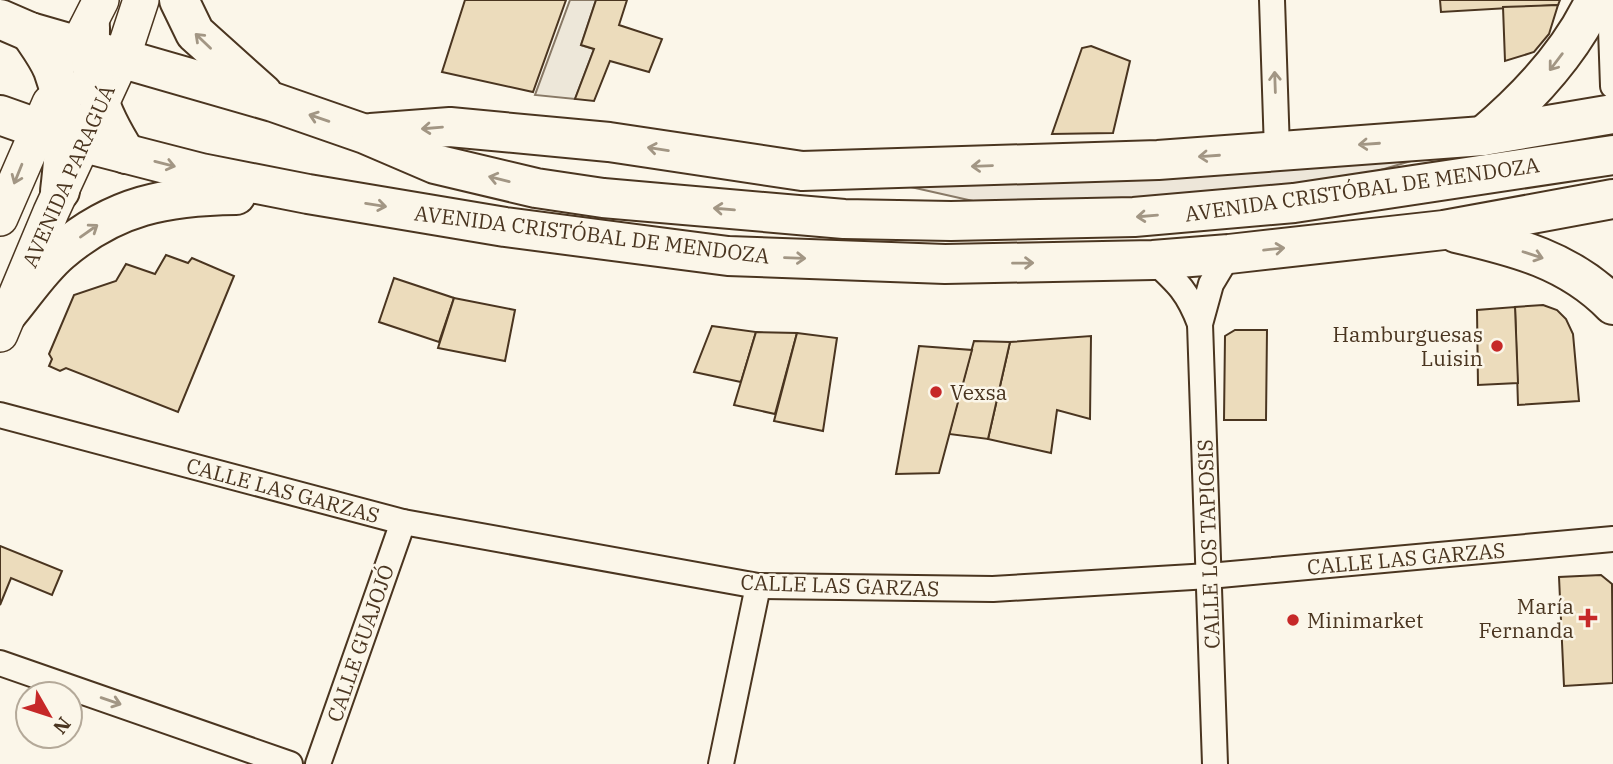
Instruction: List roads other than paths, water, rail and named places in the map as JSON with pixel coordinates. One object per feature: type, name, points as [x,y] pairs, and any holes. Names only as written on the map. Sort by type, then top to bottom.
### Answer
[{"type":"main road","points":[[58,87],[96,34],[141,0]]},
{"type":"main road","points":[[179,0],[194,33],[273,102]]},
{"type":"main road","points":[[1483,136],[1516,108],[1545,76],[1571,42],[1595,0]]},
{"type":"main road","points":[[15,25],[53,69],[58,87],[63,108],[61,191]]},
{"type":"main road","name":"AVENIDA CRISTÓBAL DE MENDOZA","points":[[15,25],[96,34],[365,134],[435,164],[536,188],[603,198],[844,219],[1112,219],[1281,204],[1613,154]]},
{"type":"main road","points":[[96,34],[96,95],[109,127],[126,154]]},
{"type":"main road","name":"AVENIDA PARAGUÁ","points":[[0,218],[61,137],[100,106]]},
{"type":"main road","name":"AVENIDA CRISTÓBAL DE MENDOZA","points":[[365,134],[450,127],[609,142],[802,171],[1158,160],[1483,136],[1613,114]]},
{"type":"main road","name":"AVENIDA CRISTÓBAL DE MENDOZA","points":[[0,115],[61,137],[126,154],[201,173],[308,194],[505,227],[729,256],[945,264],[1153,260],[1444,230],[1613,199]]},
{"type":"main road","points":[[1527,129],[1585,140],[1613,154]]},
{"type":"main road","points":[[802,171],[951,221]]},
{"type":"main road","name":"AVENIDA PARAGUÁ","points":[[3,324],[61,191]]},
{"type":"main road","points":[[3,324],[58,253],[99,224],[140,205],[198,195],[308,194]]},
{"type":"main road","points":[[1444,230],[1540,257],[1569,269],[1595,287],[1613,305]]},
{"type":"street","points":[[1272,0],[1277,150]]},
{"type":"street","points":[[1610,0],[1613,86]]},
{"type":"street","name":"CALLE LOS TAPIOSIS","points":[[1200,324],[1211,284],[1229,254]]},
{"type":"street","name":"CALLE LOS TAPIOSIS","points":[[1153,260],[1192,300],[1200,324],[1215,764]]},
{"type":"street","name":"CALLE LAS GARZAS","points":[[0,415],[403,522],[758,586],[993,589],[1209,576],[1613,539]]},
{"type":"street","name":"CALLE GUAJOJÓ","points":[[318,764],[403,522]]},
{"type":"street","points":[[721,764],[758,586]]},
{"type":"street","points":[[0,663],[290,764]]},
{"type":"place","name":"Hamburguesas Luisin","points":[[1497,346]]},
{"type":"place","name":"Vexsa","points":[[936,392]]},
{"type":"place","name":"María Fernanda","points":[[1588,618]]},
{"type":"place","name":"Minimarket","points":[[1293,620]]}]
